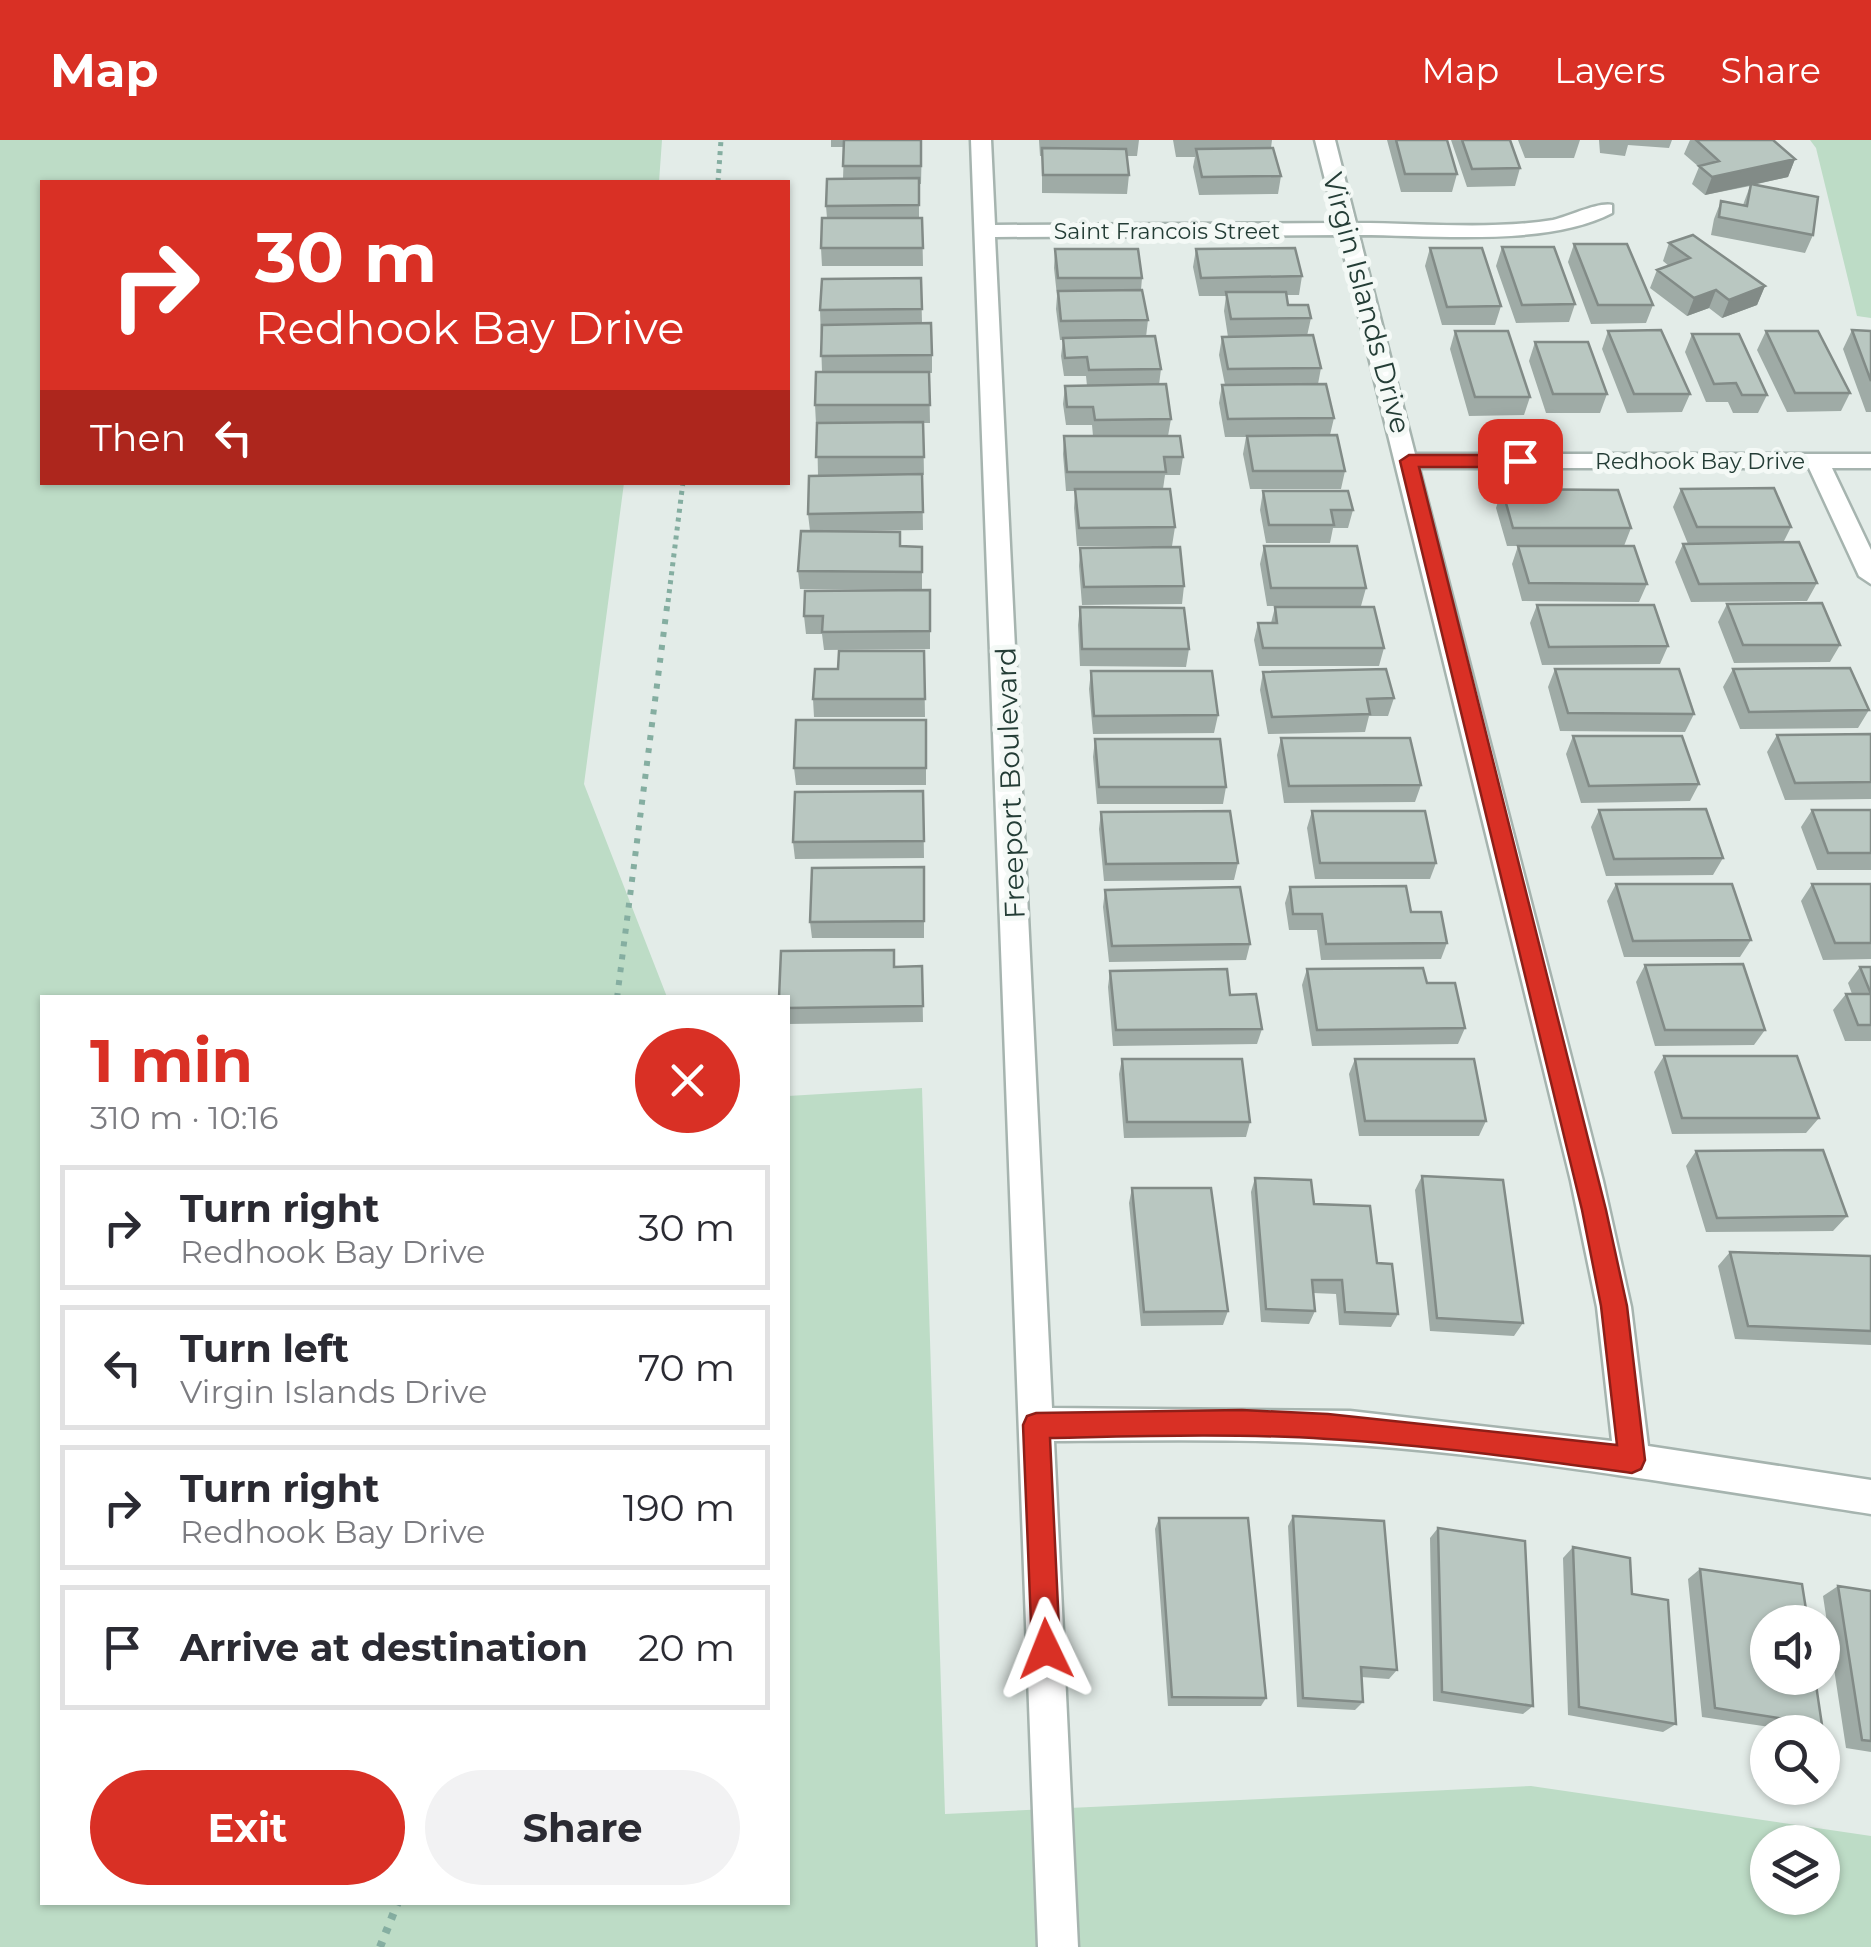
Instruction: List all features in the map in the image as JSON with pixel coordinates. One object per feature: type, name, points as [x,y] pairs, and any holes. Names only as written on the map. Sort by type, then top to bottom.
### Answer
[{"type":"street","name":"Freeport Boulevard","points":[[981,140],[1058,1947]]},
{"type":"street","name":"Virgin Islands Drive","points":[[1325,140],[1409,461],[1600,1238],[1614,1306],[1632,1460]]},
{"type":"street","name":"Saint Francois Street","points":[[987,232],[1539,228],[1584,220],[1605,209]]},
{"type":"street","name":"Redhook Bay Drive","points":[[1409,461],[1871,461]]},
{"type":"street","points":[[1817,462],[1871,576]]},
{"type":"street","points":[[1036,1425],[1328,1426],[1632,1460],[1871,1497]]},
{"type":"path","points":[[718,180],[722,140]]},
{"type":"path","points":[[617,995],[683,485]]},
{"type":"path","points":[[380,1947],[397,1905]]},
{"type":"green space","points":[[0,140],[662,140],[659,180],[40,180],[40,485],[624,485],[584,784],[666,995],[40,995],[40,1905],[790,1905],[790,1096],[922,1088],[945,1814],[1531,1786],[1796,1825],[1750,1825],[1750,1915],[1840,1915],[1840,1831],[1871,1836],[1871,1947],[0,1947]]},
{"type":"green space","points":[[1810,140],[1871,140],[1871,318],[1857,316],[1816,148]]},
{"type":"building","points":[[844,140],[921,140],[921,166],[843,166]]},
{"type":"building","points":[[1396,140],[1447,140],[1457,174],[1405,174]]},
{"type":"building","points":[[1462,140],[1510,140],[1520,168],[1472,169]]},
{"type":"building","points":[[1696,140],[1773,140],[1795,159],[1712,177],[1699,166],[1719,161]]},
{"type":"building","points":[[1042,148],[1126,149],[1129,175],[1043,175]]},
{"type":"building","points":[[1273,148],[1281,176],[1202,177],[1196,149]]},
{"type":"building","points":[[919,178],[919,205],[826,206],[827,179]]},
{"type":"building","points":[[1751,184],[1818,197],[1813,235],[1719,217],[1721,201],[1747,206]]},
{"type":"building","points":[[822,218],[922,218],[923,248],[821,248]]},
{"type":"building","points":[[1693,235],[1765,286],[1729,300],[1716,290],[1694,298],[1657,270],[1690,258],[1669,243]]},
{"type":"building","points":[[1574,244],[1627,244],[1653,305],[1598,305]]},
{"type":"building","points":[[1502,247],[1554,247],[1575,304],[1522,305]]},
{"type":"building","points":[[1295,248],[1302,276],[1201,278],[1196,249]]},
{"type":"building","points":[[1430,248],[1482,248],[1501,306],[1447,307]]},
{"type":"building","points":[[1055,249],[1138,249],[1142,278],[1058,278]]},
{"type":"building","points":[[921,278],[922,309],[820,310],[822,279]]},
{"type":"building","points":[[1142,290],[1148,320],[1061,321],[1058,291]]},
{"type":"building","points":[[1226,292],[1286,292],[1288,305],[1308,305],[1311,318],[1231,319]]},
{"type":"building","points":[[931,323],[932,355],[821,356],[822,325]]},
{"type":"building","points":[[1661,330],[1690,394],[1634,394],[1608,331]]},
{"type":"building","points":[[1852,330],[1871,331],[1871,381]]},
{"type":"building","points":[[1455,331],[1508,331],[1530,397],[1475,397]]},
{"type":"building","points":[[1766,331],[1818,331],[1850,393],[1795,393]]},
{"type":"building","points":[[1692,334],[1739,334],[1767,395],[1742,395],[1736,383],[1714,384]]},
{"type":"building","points":[[1313,335],[1321,368],[1228,369],[1222,337]]},
{"type":"building","points":[[1155,336],[1161,369],[1089,370],[1087,357],[1065,358],[1063,338]]},
{"type":"building","points":[[1535,342],[1588,342],[1607,394],[1553,394]]},
{"type":"building","points":[[816,372],[929,372],[930,405],[815,405]]},
{"type":"building","points":[[1166,384],[1171,419],[1095,420],[1093,407],[1067,407],[1065,386]]},
{"type":"building","points":[[1326,384],[1334,418],[1228,419],[1222,385]]},
{"type":"building","points":[[923,422],[924,457],[816,457],[817,423]]},
{"type":"building","points":[[1337,435],[1345,471],[1253,471],[1247,436]]},
{"type":"building","points":[[1064,436],[1180,436],[1183,457],[1164,457],[1166,472],[1067,472]]},
{"type":"building","points":[[922,474],[923,512],[808,514],[809,476]]},
{"type":"building","points":[[1774,488],[1791,527],[1697,527],[1681,489]]},
{"type":"building","points":[[1075,489],[1170,489],[1175,527],[1079,528]]},
{"type":"building","points":[[1502,489],[1618,490],[1631,528],[1513,528]]},
{"type":"building","points":[[1263,491],[1348,491],[1353,510],[1331,510],[1334,525],[1269,525]]},
{"type":"building","points":[[801,531],[900,532],[900,546],[922,547],[922,572],[798,571]]},
{"type":"building","points":[[1799,542],[1817,583],[1699,584],[1683,544]]},
{"type":"building","points":[[1264,546],[1357,546],[1366,588],[1271,588]]},
{"type":"building","points":[[1518,546],[1634,546],[1647,584],[1529,583]]},
{"type":"building","points":[[1180,547],[1184,586],[1084,587],[1080,548]]},
{"type":"building","points":[[930,590],[930,631],[822,632],[823,616],[804,616],[805,591]]},
{"type":"building","points":[[1822,603],[1840,645],[1743,645],[1727,604]]},
{"type":"building","points":[[1537,605],[1654,605],[1668,646],[1549,647]]},
{"type":"building","points":[[1080,607],[1184,608],[1189,649],[1082,649]]},
{"type":"building","points":[[1275,607],[1374,607],[1384,648],[1263,648],[1258,623],[1277,623]]},
{"type":"building","points":[[839,651],[924,651],[925,699],[813,699],[815,669],[838,669]]},
{"type":"building","points":[[1850,668],[1869,710],[1749,712],[1733,669]]},
{"type":"building","points":[[1386,669],[1394,698],[1367,699],[1370,714],[1272,717],[1263,672]]},
{"type":"building","points":[[1555,669],[1679,669],[1694,714],[1568,713]]},
{"type":"building","points":[[1091,671],[1212,671],[1218,715],[1094,716]]},
{"type":"building","points":[[796,720],[926,720],[926,768],[794,768]]},
{"type":"building","points":[[1871,734],[1871,782],[1795,783],[1777,735]]},
{"type":"building","points":[[1573,736],[1682,736],[1699,784],[1589,786]]},
{"type":"building","points":[[1281,738],[1410,738],[1421,785],[1289,786]]},
{"type":"building","points":[[1095,739],[1220,739],[1226,787],[1099,787]]},
{"type":"building","points":[[923,791],[924,841],[793,842],[795,792]]},
{"type":"building","points":[[1706,809],[1723,858],[1614,859],[1599,810]]},
{"type":"building","points":[[1812,810],[1871,810],[1871,853],[1828,853]]},
{"type":"building","points":[[1230,811],[1238,863],[1106,864],[1101,812]]},
{"type":"building","points":[[1312,811],[1425,811],[1436,863],[1320,863]]},
{"type":"building","points":[[924,867],[924,921],[810,922],[812,868]]},
{"type":"building","points":[[1616,884],[1732,884],[1751,940],[1633,941]]},
{"type":"building","points":[[1812,884],[1871,884],[1871,943],[1835,943]]},
{"type":"building","points":[[1406,886],[1411,912],[1441,912],[1447,943],[1326,944],[1322,914],[1293,914],[1290,887]]},
{"type":"building","points":[[1240,887],[1250,944],[1112,946],[1105,890]]},
{"type":"building","points":[[894,950],[894,967],[922,966],[923,1006],[790,1008],[790,995],[779,995],[781,951]]},
{"type":"building","points":[[1743,964],[1765,1030],[1665,1030],[1645,965]]},
{"type":"building","points":[[1860,967],[1871,967],[1871,994]]},
{"type":"building","points":[[1423,968],[1427,983],[1455,983],[1465,1028],[1317,1030],[1307,969]]},
{"type":"building","points":[[1227,969],[1230,995],[1256,994],[1262,1029],[1116,1030],[1110,971]]},
{"type":"building","points":[[1846,994],[1871,994],[1871,1025],[1858,1025]]},
{"type":"building","points":[[1664,1056],[1797,1056],[1819,1118],[1682,1118]]},
{"type":"building","points":[[1122,1059],[1242,1059],[1250,1122],[1127,1122]]},
{"type":"building","points":[[1355,1059],[1474,1059],[1486,1121],[1365,1121]]},
{"type":"building","points":[[1823,1150],[1847,1216],[1717,1218],[1696,1151]]},
{"type":"building","points":[[1422,1176],[1503,1180],[1523,1323],[1437,1318]]},
{"type":"building","points":[[1255,1178],[1311,1180],[1314,1204],[1370,1206],[1377,1263],[1392,1264],[1398,1314],[1345,1312],[1342,1280],[1312,1280],[1315,1311],[1266,1309]]},
{"type":"building","points":[[1132,1188],[1211,1188],[1228,1311],[1144,1312]]},
{"type":"building","points":[[1730,1252],[1871,1256],[1871,1331],[1748,1326]]},
{"type":"building","points":[[1293,1516],[1384,1521],[1397,1670],[1361,1667],[1363,1702],[1303,1698]]},
{"type":"building","points":[[1159,1518],[1248,1518],[1266,1698],[1172,1697]]},
{"type":"building","points":[[1438,1528],[1525,1541],[1533,1706],[1442,1692]]},
{"type":"building","points":[[1573,1547],[1630,1558],[1632,1594],[1668,1600],[1676,1724],[1579,1707]]},
{"type":"building","points":[[1700,1569],[1802,1584],[1805,1605],[1750,1605],[1750,1695],[1818,1695],[1821,1715],[1759,1715],[1715,1708]]},
{"type":"building","points":[[1838,1586],[1871,1591],[1871,1741],[1862,1740]]},
{"type":"route","points":[[1046,1649],[1036,1425],[1328,1426],[1632,1460],[1614,1306],[1594,1210],[1409,461],[1520,461]]}]
